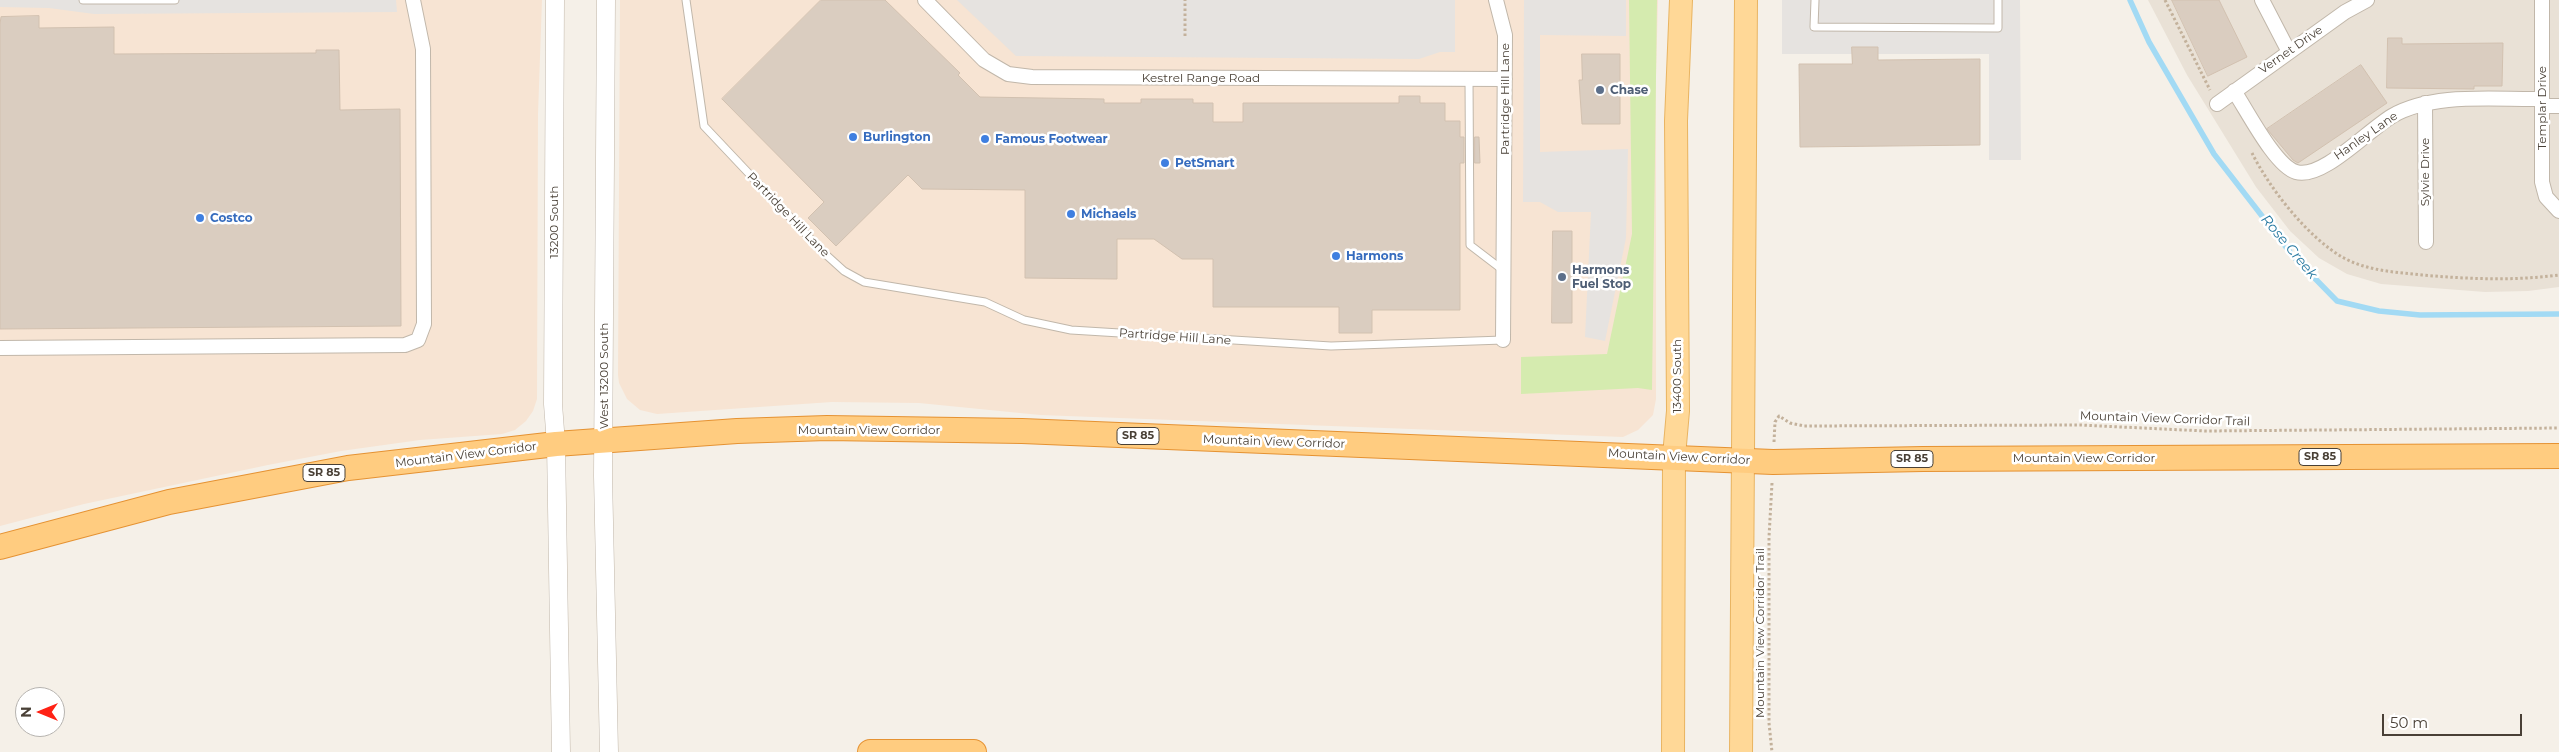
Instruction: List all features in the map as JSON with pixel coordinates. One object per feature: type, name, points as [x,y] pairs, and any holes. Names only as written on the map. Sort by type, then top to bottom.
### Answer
[{"type":"highway","name":"Mountain View Corridor","points":[[0,547],[169,502],[348,468],[556,444],[737,431],[876,429],[1022,431],[1674,456],[1773,462],[1922,459],[2559,456]]},
{"type":"highway","points":[[870,752],[974,752]]},
{"type":"main road","name":"13400 South","points":[[1673,752],[1674,456],[1678,411],[1676,121],[1681,0]]},
{"type":"main road","points":[[1741,752],[1746,0]]},
{"type":"street","points":[[0,348],[406,345],[418,340],[424,324],[423,49],[412,0]]},
{"type":"street","name":"13200 South","points":[[556,0],[553,404],[556,444]]},
{"type":"street","name":"West 13200 South","points":[[606,0],[603,441],[609,752]]},
{"type":"street","name":"Kestrel Range Road","points":[[925,0],[984,60],[1008,74],[1032,77],[1505,79]]},
{"type":"street","name":"Partridge Hill Lane","points":[[1496,0],[1505,35],[1503,340]]},
{"type":"street","points":[[2262,0],[2290,52]]},
{"type":"street","name":"Vernet Drive","points":[[2217,104],[2345,12],[2367,0]]},
{"type":"street","name":"Templar Drive","points":[[2542,0],[2542,182],[2546,197],[2559,211]]},
{"type":"street","name":"Hanley Lane","points":[[2234,91],[2281,163],[2294,172],[2301,173],[2318,170],[2390,117],[2425,103],[2542,103],[2559,106]]},
{"type":"street","name":"Sylvie Drive","points":[[2425,103],[2426,242]]},
{"type":"street","points":[[556,444],[561,752]]},
{"type":"lane","points":[[83,0],[175,0]]},
{"type":"lane","name":"Partridge Hill Lane","points":[[686,0],[704,126],[823,252],[844,271],[864,282],[985,302],[1024,320],[1070,330],[1331,346],[1503,340]]},
{"type":"lane","points":[[1815,0],[1814,27],[1998,28],[1998,0]]},
{"type":"lane","points":[[1469,79],[1470,245],[1504,271]]},
{"type":"path","points":[[1185,0],[1185,36]]},
{"type":"path","points":[[2165,0],[2217,104]]},
{"type":"path","points":[[2250,149],[2272,186],[2319,240],[2331,250],[2359,265],[2386,271],[2492,280],[2559,275]]},
{"type":"path","name":"Mountain View Corridor Trail","points":[[1775,422],[1779,416],[1790,423],[1804,426],[2080,425],[2205,431],[2559,428]]},
{"type":"path","name":"Mountain View Corridor Trail","points":[[1770,514],[1769,723],[1772,752]]},
{"type":"shaded area","points":[[0,0],[542,0],[538,114],[537,399],[533,411],[526,421],[515,430],[502,434],[420,440],[341,451],[84,504],[0,526]]},
{"type":"shaded area","points":[[0,0],[396,0],[397,12],[94,14],[49,8],[0,7]]},
{"type":"shaded area","points":[[620,0],[1658,0],[1656,77],[1656,399],[1653,415],[1638,430],[1623,437],[1040,415],[919,403],[832,402],[657,414],[640,410],[627,399],[619,383],[618,375]]},
{"type":"shaded area","points":[[957,0],[1455,0],[1455,52],[1440,52],[1419,59],[1016,56]]},
{"type":"shaded area","points":[[1524,0],[1626,0],[1626,36],[1540,35],[1540,152],[1628,149],[1626,238],[1605,341],[1585,337],[1591,212],[1558,212],[1540,202],[1523,202]]},
{"type":"shaded area","points":[[1782,0],[2020,0],[2021,160],[1989,160],[1989,54],[1782,54]]},
{"type":"shaded area","points":[[2148,0],[2559,0],[2559,287],[2528,291],[2485,292],[2381,284],[2347,274],[2319,258],[2290,231],[2256,187],[2187,75]]},
{"type":"green space","points":[[1629,0],[1657,0],[1652,390],[1638,388],[1521,394],[1521,357],[1607,354],[1632,234]]},
{"type":"building","points":[[821,0],[885,0],[960,73],[958,75],[980,97],[1104,99],[1104,103],[1141,103],[1141,99],[1193,99],[1193,103],[1213,103],[1213,122],[1243,122],[1243,103],[1399,103],[1399,96],[1420,96],[1420,103],[1445,103],[1445,121],[1460,121],[1460,137],[1464,137],[1464,163],[1460,163],[1460,310],[1372,310],[1372,333],[1339,333],[1339,307],[1213,307],[1213,259],[1182,259],[1154,239],[1117,239],[1117,279],[1025,278],[1025,190],[922,189],[908,175],[836,246],[808,218],[824,202],[722,99]]},
{"type":"building","points":[[2172,0],[2219,0],[2247,57],[2208,76]]},
{"type":"building","name":"Costco","points":[[39,16],[39,28],[114,27],[114,54],[316,53],[316,50],[339,50],[340,110],[400,109],[401,326],[0,329],[0,24],[1,17]]},
{"type":"building","points":[[2388,38],[2402,38],[2402,44],[2503,43],[2502,86],[2474,86],[2474,89],[2387,88]]},
{"type":"building","points":[[1852,47],[1878,47],[1878,60],[1980,59],[1980,145],[1800,147],[1799,64],[1852,64]]},
{"type":"building","name":"Chase","points":[[1582,54],[1620,54],[1620,124],[1582,124],[1579,80],[1582,80]]},
{"type":"building","points":[[2361,65],[2387,103],[2298,163],[2293,160],[2267,129]]},
{"type":"building","points":[[1475,137],[1479,137],[1480,163],[1475,163]]},
{"type":"building","name":"Harmons Fuel Stop","points":[[1553,231],[1572,231],[1572,323],[1552,323]]},
{"type":"waterway","name":"Rose Creek","points":[[2130,0],[2149,42],[2214,154],[2293,256],[2337,301],[2379,311],[2420,315],[2559,314]]},
{"type":"place","name":"Chase","points":[[1600,90]]},
{"type":"place","name":"Burlington","points":[[853,137]]},
{"type":"place","name":"Famous Footwear","points":[[985,139]]},
{"type":"place","name":"PetSmart","points":[[1165,163]]},
{"type":"place","name":"Michaels","points":[[1071,214]]},
{"type":"place","name":"Costco","points":[[200,218]]},
{"type":"place","name":"Harmons","points":[[1336,256]]},
{"type":"place","name":"Harmons Fuel Stop","points":[[1562,277]]}]
